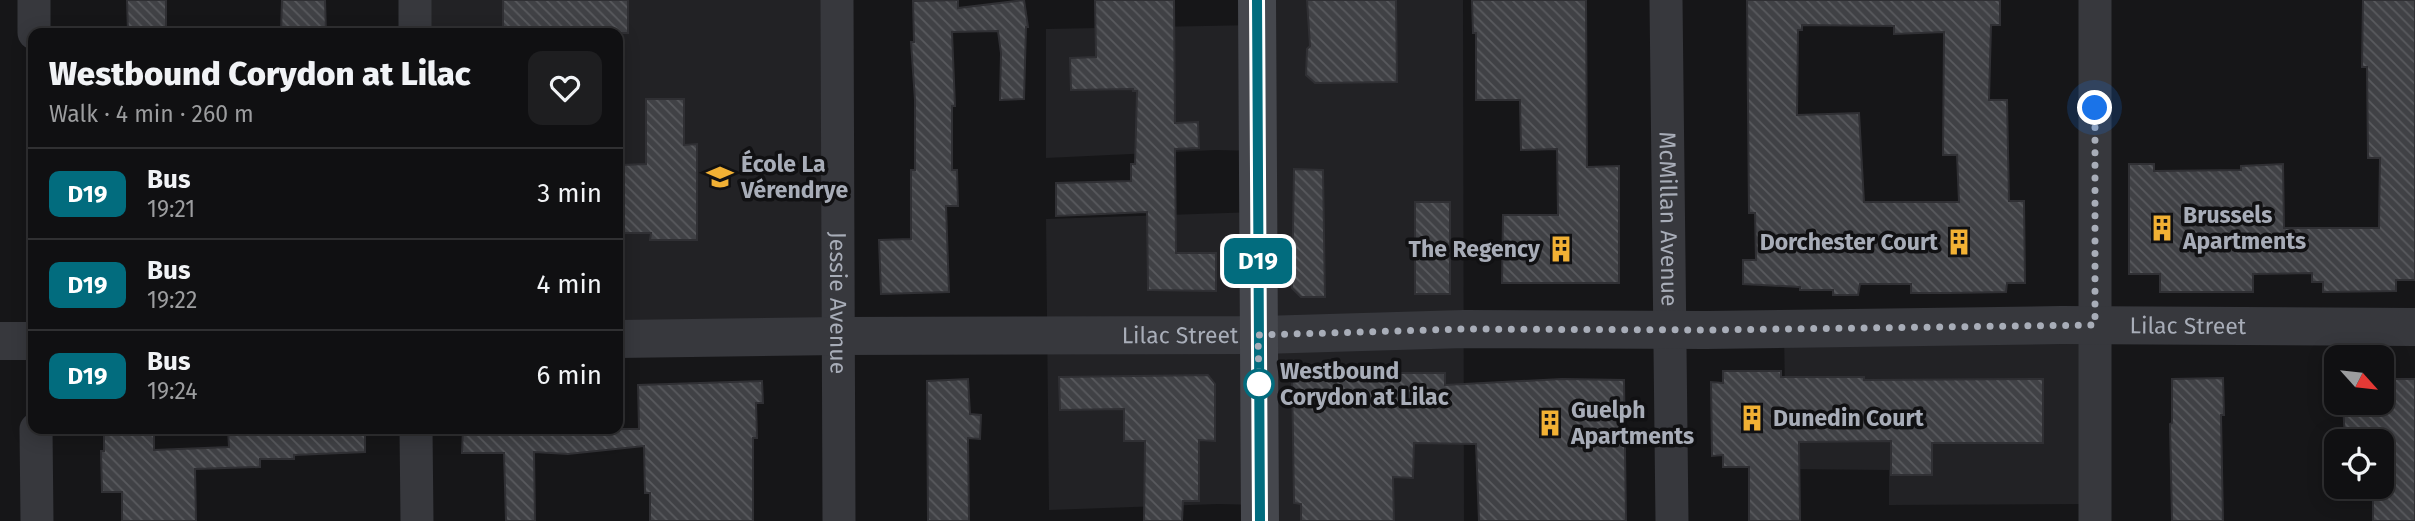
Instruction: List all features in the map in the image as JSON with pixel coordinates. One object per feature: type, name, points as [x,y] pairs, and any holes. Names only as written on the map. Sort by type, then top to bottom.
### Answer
[{"type":"main road","points":[[1257,0],[1260,521]]},
{"type":"street","points":[[34,0],[34,28]]},
{"type":"street","points":[[415,0],[415,28]]},
{"type":"street","name":"Jessie Avenue","points":[[837,0],[839,521]]},
{"type":"street","name":"McMillan Avenue","points":[[1666,0],[1672,521]]},
{"type":"street","points":[[2095,0],[2095,521]]},
{"type":"street","name":"Lilac Street","points":[[623,339],[1258,335],[1450,329],[1706,330],[2095,325],[2415,327]]},
{"type":"street","points":[[0,341],[28,341]]},
{"type":"street","points":[[36,434],[37,521]]},
{"type":"street","points":[[416,434],[417,521]]},
{"type":"shaded area","name":"École La Vérendrye","points":[[425,0],[823,0],[822,320],[623,320],[623,28],[425,28]]},
{"type":"shaded area","points":[[1258,0],[1463,0],[1464,521],[1261,521],[1260,505],[1049,510],[1046,219],[1257,212],[1257,151],[1216,150],[1046,158],[1046,29],[1257,25]]},
{"type":"shaded area","points":[[2095,325],[2095,504],[1889,505],[1889,470],[1786,469],[1784,328]]},
{"type":"building","points":[[127,0],[166,0],[166,28],[128,28]]},
{"type":"building","points":[[282,0],[325,0],[326,28],[281,28]]},
{"type":"building","points":[[503,0],[628,0],[628,33],[623,33],[623,28],[503,28]]},
{"type":"building","points":[[958,0],[958,8],[1024,0],[1028,27],[1024,99],[1000,100],[1001,53],[998,31],[952,32],[955,106],[952,106],[952,170],[957,170],[958,206],[946,206],[949,292],[881,294],[879,240],[911,239],[911,170],[915,170],[915,100],[911,42],[914,42],[913,1]]},
{"type":"building","points":[[1095,0],[1174,0],[1175,123],[1198,122],[1199,148],[1175,149],[1176,253],[1216,253],[1216,291],[1148,290],[1147,212],[1056,216],[1056,183],[1131,181],[1131,164],[1135,164],[1137,91],[1071,90],[1070,58],[1096,57]]},
{"type":"building","points":[[1307,0],[1396,0],[1397,82],[1315,83],[1306,75],[1307,49],[1310,46]]},
{"type":"building","points":[[1472,0],[1586,0],[1587,167],[1619,166],[1619,283],[1502,283],[1503,215],[1558,215],[1557,149],[1521,150],[1520,100],[1476,100],[1476,33],[1473,33]]},
{"type":"building","points":[[1747,0],[2000,0],[2000,25],[1991,25],[1989,100],[2007,100],[2009,201],[2024,201],[2025,283],[2007,283],[2006,292],[1947,293],[1911,293],[1911,284],[1860,284],[1858,295],[1833,295],[1833,290],[1800,290],[1800,287],[1743,284],[1743,260],[1756,260],[1755,213],[1749,213]],"holes":[[[1802,25],[1894,26],[1894,34],[1944,32],[1943,155],[1957,155],[1959,202],[1864,202],[1859,113],[1797,115],[1798,30],[1802,30]]]},
{"type":"building","points":[[2363,0],[2415,0],[2415,280],[2396,280],[2396,291],[2323,292],[2323,282],[2312,282],[2312,273],[2253,274],[2253,292],[2160,292],[2160,274],[2129,274],[2129,164],[2154,164],[2154,171],[2241,170],[2241,166],[2283,164],[2284,228],[2379,228],[2380,158],[2368,158],[2367,67],[2362,67]]},
{"type":"building","points":[[646,99],[684,99],[684,145],[697,144],[697,240],[650,240],[651,233],[623,233],[623,165],[646,164]]},
{"type":"building","points":[[1294,169],[1323,170],[1325,297],[1301,297],[1292,288]]},
{"type":"building","points":[[1415,202],[1450,202],[1450,294],[1415,294]]},
{"type":"building","points":[[1723,371],[1781,371],[1781,377],[1864,377],[1864,380],[2043,379],[2043,443],[1932,443],[1932,475],[1891,475],[1891,441],[1799,442],[1800,521],[1749,521],[1749,467],[1723,467],[1723,455],[1712,456],[1711,382],[1723,383]]},
{"type":"building","points":[[1356,373],[1445,373],[1445,385],[1562,379],[1624,380],[1626,521],[1479,521],[1476,444],[1414,443],[1413,478],[1393,477],[1394,521],[1301,521],[1301,504],[1294,503],[1292,375],[1356,376]]},
{"type":"building","points":[[1208,375],[1215,384],[1215,441],[1199,440],[1199,501],[1183,501],[1182,521],[1144,521],[1145,441],[1124,441],[1124,409],[1060,410],[1059,377]]},
{"type":"building","points":[[2223,378],[2223,521],[2172,521],[2172,379]]},
{"type":"building","points":[[968,379],[970,414],[981,415],[980,439],[968,438],[969,521],[928,521],[927,381]]},
{"type":"building","points":[[2394,379],[2415,379],[2415,521],[2373,521],[2373,499],[2394,499],[2394,429],[2344,429],[2344,415],[2394,415]]},
{"type":"building","points":[[762,381],[763,403],[756,403],[757,438],[753,438],[753,521],[650,521],[650,493],[645,493],[644,446],[568,454],[534,452],[535,521],[506,521],[504,453],[462,453],[463,434],[623,434],[623,429],[639,429],[638,385]]},
{"type":"building","points":[[104,434],[154,434],[154,450],[229,447],[228,434],[365,434],[365,452],[294,455],[294,459],[260,459],[260,467],[195,469],[196,521],[122,521],[122,492],[102,492],[101,451],[104,451]]},
{"type":"bus line","name":"D19","points":[[1257,0],[1260,521]]},
{"type":"place","name":"École La Vérendrye","points":[[720,177]]},
{"type":"place","name":"Brussels Apartments","points":[[2162,228]]},
{"type":"place","name":"Dorchester Court","points":[[1959,242]]},
{"type":"place","name":"The Regency","points":[[1561,249]]},
{"type":"place","name":"Westbound Corydon at Lilac","points":[[1259,384]]},
{"type":"place","name":"Dunedin Court","points":[[1752,418]]},
{"type":"place","name":"Guelph Apartments","points":[[1550,423]]},
{"type":"route","points":[[1259,384],[1258,335],[1464,329],[1706,330],[2095,325],[2095,108]]}]
